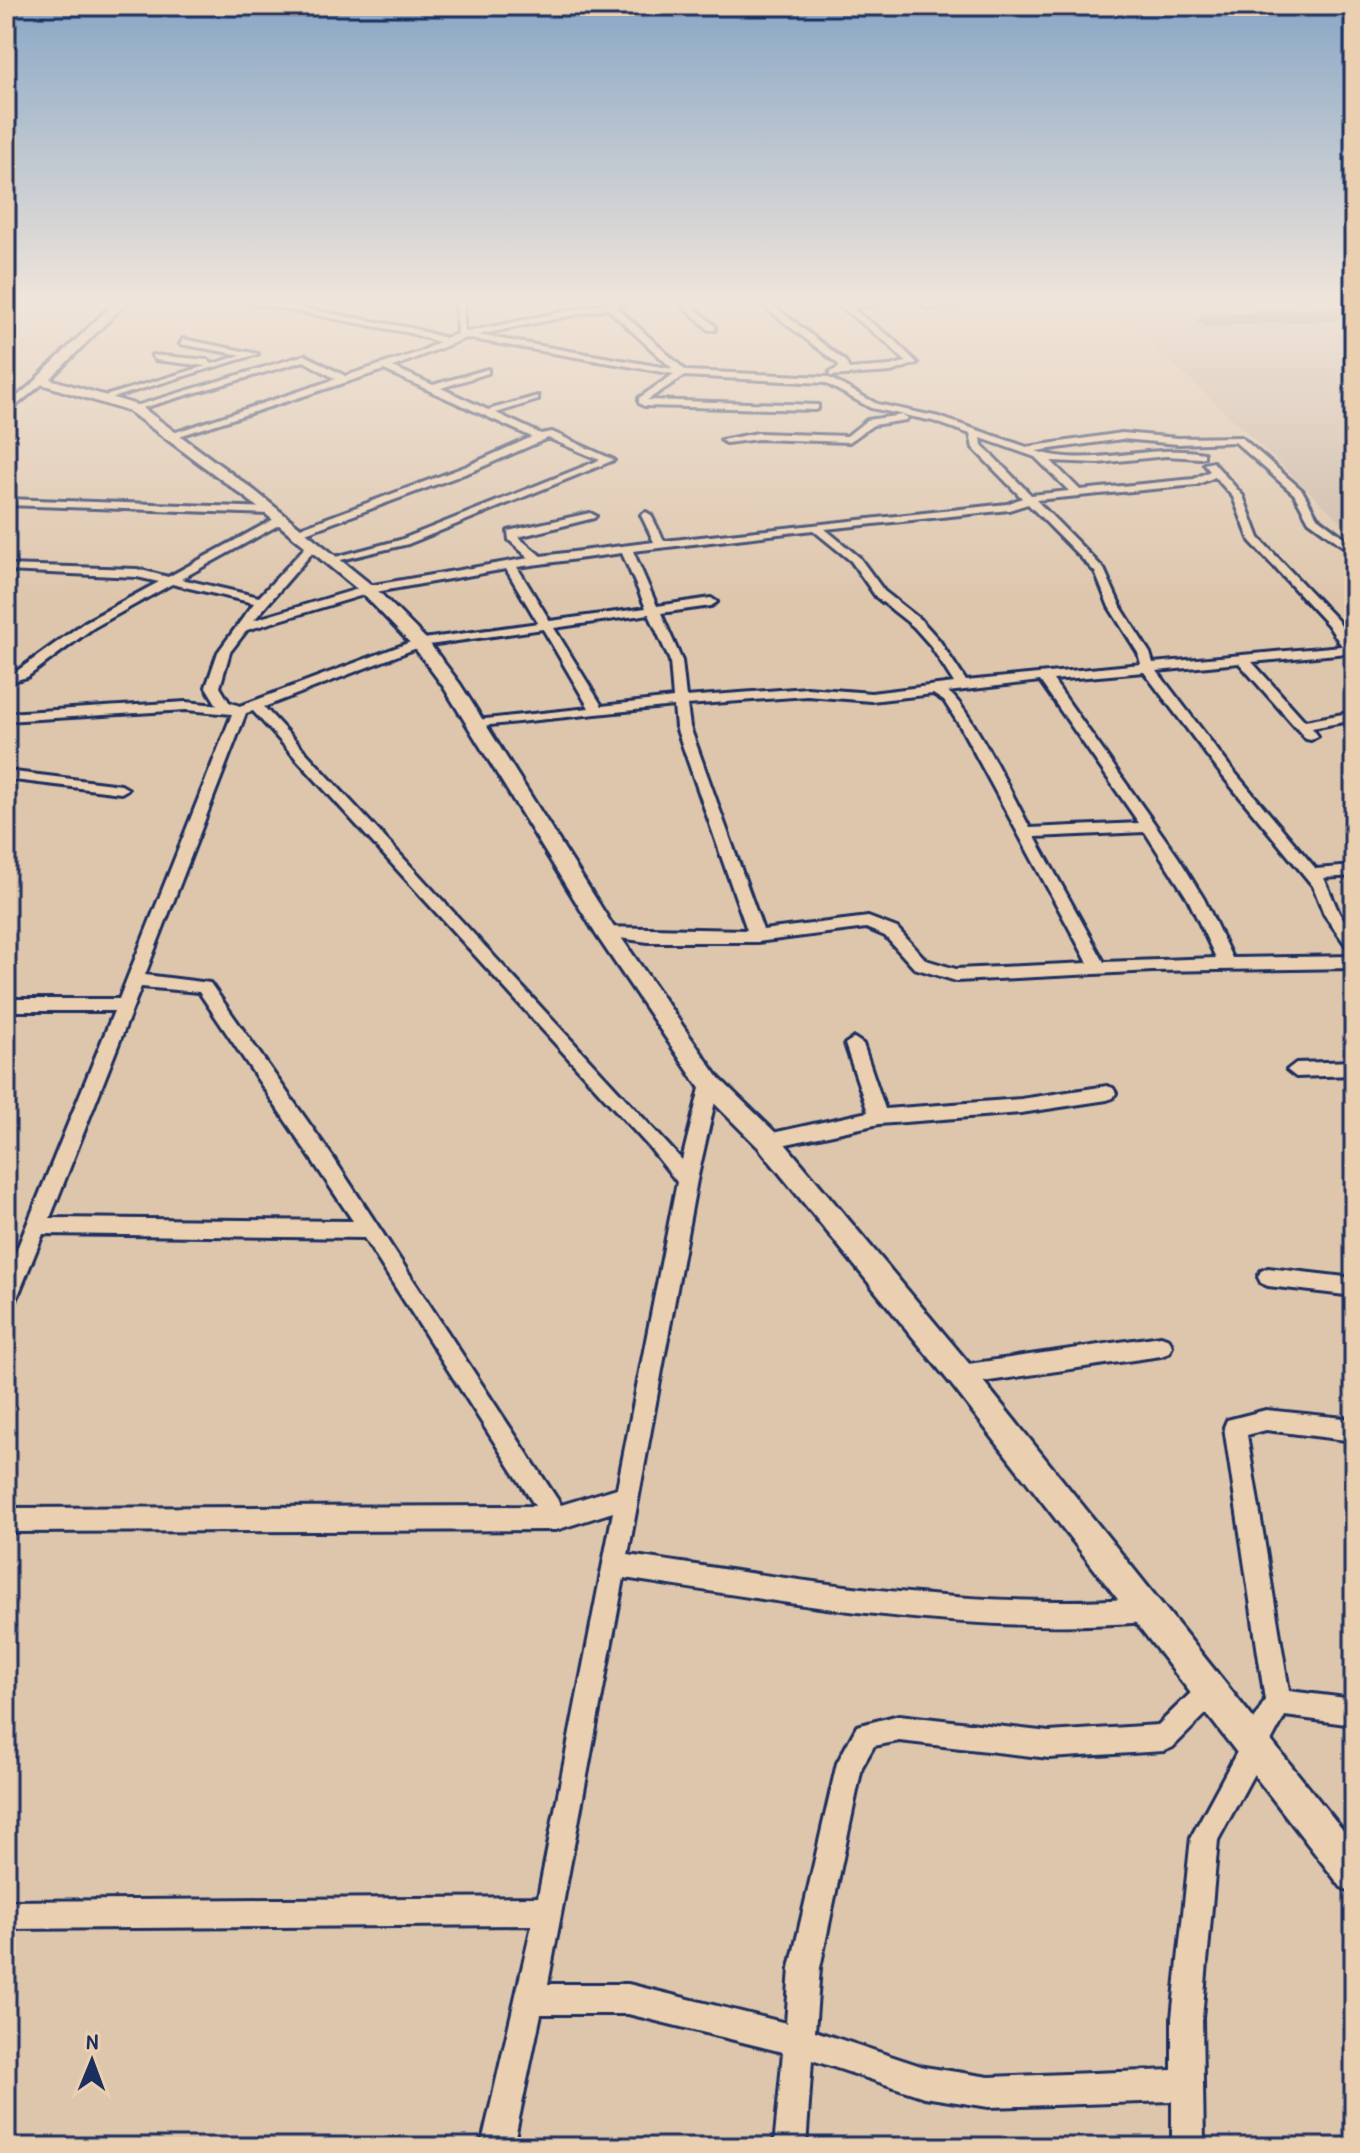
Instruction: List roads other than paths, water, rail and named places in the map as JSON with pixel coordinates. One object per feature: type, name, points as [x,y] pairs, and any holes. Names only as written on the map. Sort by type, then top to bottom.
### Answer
[{"type":"main road","points":[[117,401],[135,409],[172,435],[290,527],[368,590],[420,643],[476,724],[605,931],[710,1084],[768,1141],[961,1375],[1254,1745],[1342,1841],[1354,1874]]},
{"type":"street","points":[[135,409],[160,401]]},
{"type":"street","points":[[172,435],[277,401]]},
{"type":"street","points":[[463,401],[540,437]]},
{"type":"street","points":[[487,413],[524,401]]},
{"type":"street","points":[[646,401],[815,407]]},
{"type":"street","points":[[866,401],[874,406],[922,416],[1039,455],[1072,461],[1166,453],[1200,455]]},
{"type":"street","points":[[726,440],[758,436],[849,439],[870,422],[922,416]]},
{"type":"street","points":[[975,433],[977,446],[1100,571],[1115,607],[1144,653],[1148,668],[1226,771],[1320,884],[1332,914],[1354,944]]},
{"type":"street","points":[[6,679],[22,674],[89,625],[174,580],[290,527],[458,473],[540,437],[553,435],[609,460],[418,537],[332,561]]},
{"type":"street","points":[[1013,447],[1056,446],[1122,436],[1178,441],[1229,438],[1241,441],[1298,492],[1313,519],[1354,551]]},
{"type":"street","points":[[1178,441],[1200,455],[1238,496],[1254,539],[1333,623],[1353,651]]},
{"type":"street","points":[[1039,455],[1076,492]]},
{"type":"street","points":[[243,627],[368,590],[509,564],[660,543],[997,509],[1024,503],[1030,498],[1196,482],[1217,472]]},
{"type":"street","points":[[6,502],[290,527]]},
{"type":"street","points":[[646,515],[660,543]]},
{"type":"street","points":[[538,560],[513,538],[512,533],[590,516]]},
{"type":"street","points":[[290,527],[262,601],[224,652],[213,687],[224,705],[248,708],[656,1142],[687,1180]]},
{"type":"street","points":[[816,527],[855,559],[880,594],[927,633],[962,686]]},
{"type":"street","points":[[625,547],[676,661],[678,701],[696,772],[757,936]]},
{"type":"street","points":[[509,564],[597,709]]},
{"type":"street","points":[[6,568],[137,573],[262,601]]},
{"type":"street","points":[[6,717],[186,706],[248,708],[420,643],[711,602]]},
{"type":"street","points":[[476,724],[678,701],[807,692],[871,697],[1044,677],[1353,651]]},
{"type":"street","points":[[1243,660],[1306,731],[1354,716]]},
{"type":"street","points":[[1044,677],[1196,899],[1227,964]]},
{"type":"street","points":[[936,690],[949,698],[956,709],[1099,968]]},
{"type":"street","points":[[6,1302],[248,708]]},
{"type":"street","points":[[6,775],[121,789]]},
{"type":"street","points":[[1025,833],[1149,827]]},
{"type":"street","points":[[1310,874],[1354,871]]},
{"type":"street","points":[[605,931],[648,936],[757,936],[868,922],[891,932],[920,964],[935,971],[994,975],[1099,968],[1354,962]]},
{"type":"street","points":[[135,980],[204,987],[370,1230],[556,1518]]},
{"type":"street","points":[[6,1005],[125,1005]]},
{"type":"street","points":[[854,1044],[879,1117]]},
{"type":"street","points":[[1296,1070],[1354,1068]]},
{"type":"street","points":[[497,2147],[549,1911],[617,1565],[687,1180],[710,1084]]},
{"type":"street","points":[[768,1141],[879,1117],[1021,1106],[1107,1093]]},
{"type":"street","points":[[36,1226],[370,1230]]},
{"type":"street","points":[[1268,1277],[1354,1287]]},
{"type":"street","points":[[961,1375],[1161,1346]]},
{"type":"street","points":[[1188,2147],[1187,2018],[1205,1837],[1278,1702],[1235,1427],[1266,1420],[1354,1430]]},
{"type":"street","points":[[6,1520],[556,1518],[629,1496]]},
{"type":"street","points":[[617,1565],[777,1589],[991,1613],[1083,1615],[1146,1610]]},
{"type":"street","points":[[790,2147],[805,1968],[850,1763],[866,1735],[899,1728],[1049,1745],[1164,1738],[1211,1691]]},
{"type":"street","points":[[1278,1702],[1354,1712]]},
{"type":"street","points":[[6,1915],[549,1911]]},
{"type":"street","points":[[531,1999],[628,1999],[799,2041],[924,2082],[989,2092],[1188,2085]]}]
